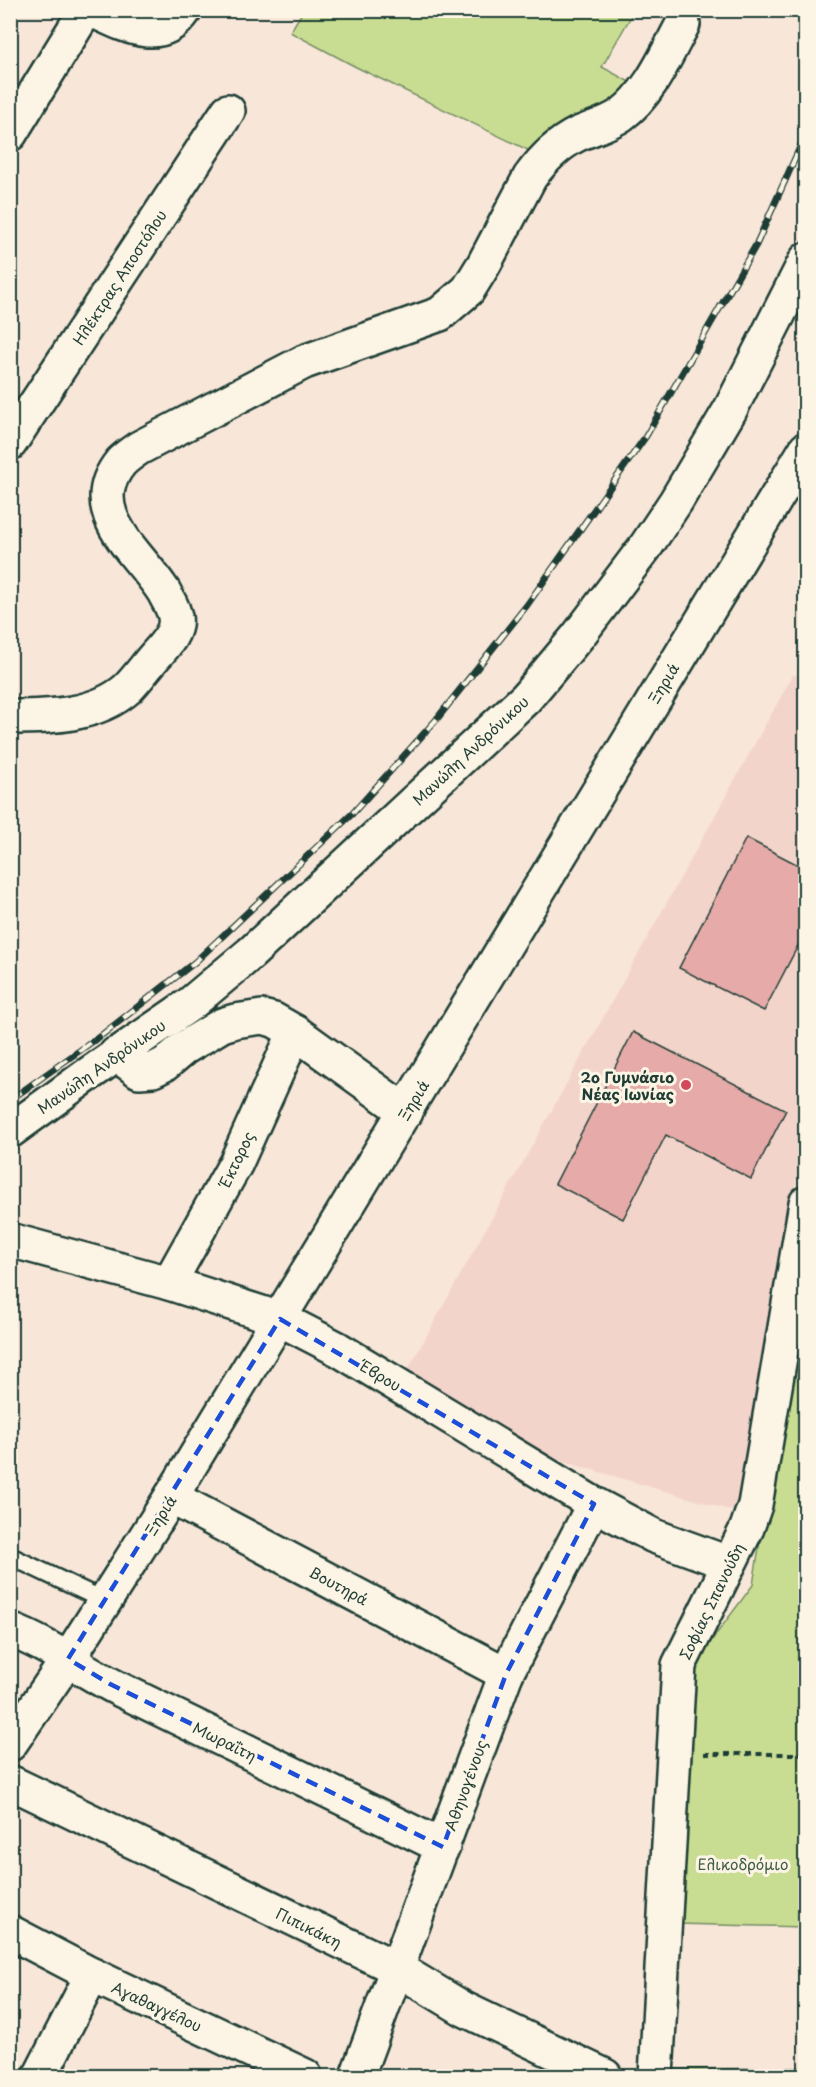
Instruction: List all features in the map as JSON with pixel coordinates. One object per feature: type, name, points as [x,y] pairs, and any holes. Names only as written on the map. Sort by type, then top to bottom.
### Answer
[{"type":"street","points":[[10,134],[86,10]]},
{"type":"street","points":[[92,10],[147,32],[166,27],[181,16],[185,10]]},
{"type":"street","points":[[10,717],[57,716],[107,701],[128,688],[170,640],[176,619],[170,602],[156,579],[115,528],[108,509],[108,491],[112,478],[122,462],[139,448],[304,362],[440,314],[455,303],[468,290],[479,273],[539,164],[553,150],[577,135],[620,116],[635,102],[683,24]]},
{"type":"street","name":"Ηλέκτρας Αποστόλου","points":[[10,443],[228,111]]},
{"type":"street","name":"Μανώλη Ανδρόνικου","points":[[10,1131],[189,1005],[251,953],[526,698],[572,643],[646,546],[676,501],[730,410],[805,260]]},
{"type":"street","name":"Ξηριά","points":[[10,1744],[68,1659],[171,1497],[806,449]]},
{"type":"street","points":[[117,1054],[139,1071],[153,1070],[209,1032],[236,1021],[262,1017],[274,1020],[295,1032],[406,1112]]},
{"type":"street","name":"Έκτορος","points":[[169,1283],[236,1163],[295,1032]]},
{"type":"street","name":"Σοφίας Σπανούδη","points":[[656,2076],[679,1665],[747,1528],[757,1497],[806,1203]]},
{"type":"street","name":"Έβρου","points":[[10,1240],[169,1283],[280,1319],[338,1349],[594,1504],[654,1536],[728,1563]]},
{"type":"street","name":"Βουτηρά","points":[[171,1497],[506,1674]]},
{"type":"street","name":"Αθηνογένους","points":[[357,2076],[506,1674],[594,1504]]},
{"type":"street","name":"Μωραΐτη","points":[[10,1630],[33,1638],[110,1684],[442,1847]]},
{"type":"street","name":"Πιπικάκη","points":[[10,1782],[396,1968],[464,2009],[605,2076]]},
{"type":"street","name":"Αγαθαγγέλου","points":[[10,1932],[92,1975],[305,2076]]},
{"type":"street","points":[[40,2076],[92,1975]]},
{"type":"lane","points":[[10,1556],[105,1601]]},
{"type":"path","points":[[674,1755],[806,1754]]},
{"type":"highlighted area","points":[[280,1319],[594,1504],[506,1674],[443,1847],[110,1684],[68,1659]]},
{"type":"shaded area","name":"2ο Γυμνάσιο Νέας Ιωνίας","points":[[793,675],[805,675],[805,1125],[743,1514],[521,1449],[406,1373]]},
{"type":"green space","points":[[303,11],[634,11],[602,67],[637,86],[534,153],[356,67],[290,32]]},
{"type":"green space","name":"Ελικοδρόμιο","points":[[805,1256],[805,1927],[676,1924],[690,1669],[753,1585]]},
{"type":"green space","points":[[805,2068],[805,2076],[670,2076],[671,2069]]},
{"type":"building","points":[[746,838],[806,869],[806,930],[764,1011],[679,968]]},
{"type":"building","points":[[633,1032],[786,1110],[751,1179],[666,1135],[623,1219],[555,1184]]},
{"type":"railway","points":[[10,1100],[103,1034],[195,962],[352,814],[436,720],[527,605],[646,436],[756,245],[806,134]]},
{"type":"place","name":"2ο Γυμνάσιο Νέας Ιωνίας","points":[[686,1085]]}]
